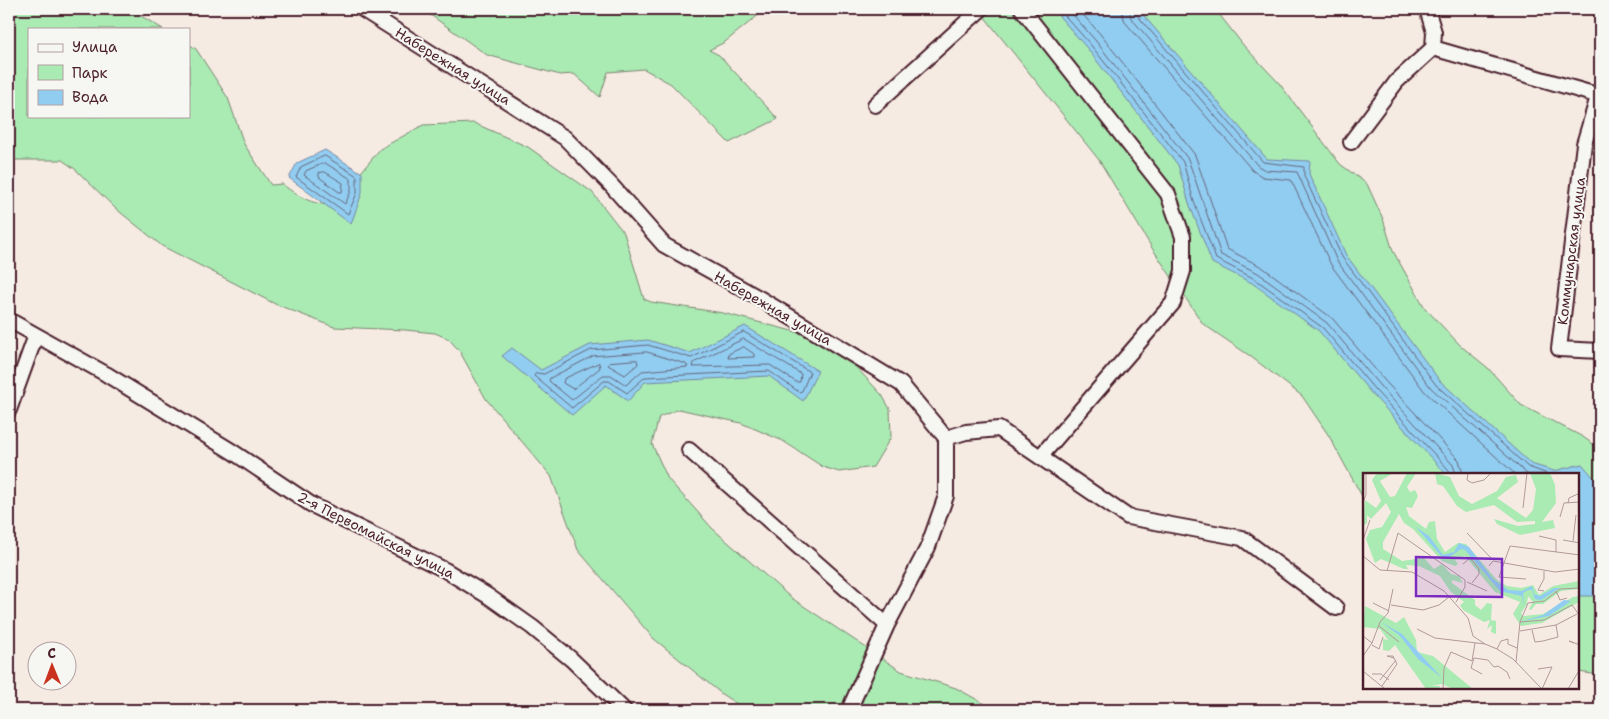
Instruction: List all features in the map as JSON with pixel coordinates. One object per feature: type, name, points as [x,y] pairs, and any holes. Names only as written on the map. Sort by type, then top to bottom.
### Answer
[{"type":"street","name":"Набережная улица","points":[[362,9],[565,138],[612,185],[664,245],[759,298],[901,384],[946,438]]},
{"type":"street","points":[[875,105],[981,9]]},
{"type":"street","points":[[1022,9],[1168,194],[1183,237],[1183,271],[1173,303],[1040,457]]},
{"type":"street","points":[[1351,142],[1397,81],[1433,48],[1434,32],[1427,9]]},
{"type":"street","name":"Коммунарская улица","points":[[1433,48],[1599,94],[1584,144],[1559,349],[1600,351]]},
{"type":"street","name":"2-я Первомайская улица","points":[[9,320],[106,374],[233,452],[312,505],[445,570],[488,596],[532,626],[571,659],[624,710]]},
{"type":"street","points":[[9,410],[36,335]]},
{"type":"street","points":[[849,710],[887,625],[928,547],[946,496],[946,438],[966,432],[999,429],[1128,517],[1242,538],[1336,608]]},
{"type":"street","points":[[689,450],[887,625]]},
{"type":"green space","points":[[9,9],[89,9],[136,13],[161,28],[28,28],[28,118],[190,118],[190,45],[196,49],[228,98],[244,144],[271,185],[282,184],[308,200],[322,204],[339,206],[353,182],[380,149],[423,125],[474,123],[528,147],[592,192],[624,233],[644,299],[651,302],[723,313],[804,334],[855,366],[882,395],[890,409],[891,437],[873,467],[839,472],[823,467],[783,441],[741,423],[679,409],[659,417],[652,444],[668,479],[712,528],[790,597],[901,671],[956,688],[996,710],[746,710],[723,695],[653,638],[578,550],[551,476],[486,399],[460,352],[449,339],[435,333],[334,327],[275,304],[162,246],[115,208],[75,169],[62,160],[9,160]]},
{"type":"green space","points":[[422,9],[766,9],[725,42],[709,50],[719,55],[778,119],[729,143],[671,84],[644,69],[608,72],[600,97],[574,74],[560,75],[487,55]]},
{"type":"green space","points":[[975,9],[1215,9],[1244,46],[1279,83],[1340,164],[1367,184],[1383,219],[1393,251],[1425,308],[1461,346],[1488,368],[1521,405],[1583,437],[1600,449],[1600,675],[1579,672],[1579,473],[1363,473],[1363,498],[1329,436],[1302,396],[1250,356],[1203,324],[1152,248],[1099,160],[983,15]]},
{"type":"water","points":[[529,9],[594,9],[547,15]]},
{"type":"water","points":[[1053,9],[1138,9],[1267,159],[1310,161],[1309,174],[1346,255],[1440,381],[1531,464],[1554,471],[1582,464],[1600,485],[1600,596],[1579,596],[1579,473],[1445,473],[1371,393],[1319,331],[1252,283],[1212,263],[1189,203],[1178,165],[1086,47]]},
{"type":"water","points":[[325,150],[362,173],[362,193],[351,224],[289,178],[297,163]]},
{"type":"water","points":[[745,326],[818,371],[803,401],[769,376],[645,382],[628,401],[606,385],[572,415],[502,356],[512,348],[541,370],[590,345],[648,340],[690,353]]}]
